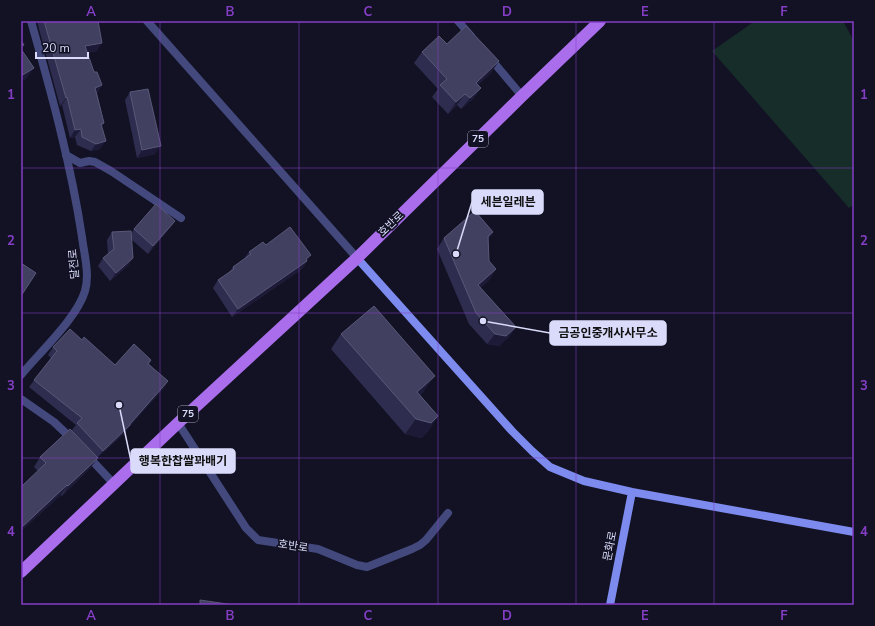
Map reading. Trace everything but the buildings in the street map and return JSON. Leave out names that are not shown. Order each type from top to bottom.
[{"type":"main road","name":"호반로","points":[[21,572],[178,423],[357,258],[600,21]]},
{"type":"street","name":"달전로","points":[[21,375],[74,313],[85,290],[87,270],[78,212],[56,109],[31,21]]},
{"type":"street","points":[[147,21],[512,431],[550,467],[584,481],[632,492],[854,532]]},
{"type":"street","points":[[458,21],[522,96]]},
{"type":"street","points":[[66,155],[80,163],[90,161],[95,162],[181,218]]},
{"type":"street","points":[[21,399],[54,422],[79,446],[114,484]]},
{"type":"street","name":"호반로","points":[[178,423],[246,528],[258,540],[318,549],[357,565],[367,567],[412,549],[426,540],[448,513]]},
{"type":"street","name":"문화로","points":[[610,605],[632,492]]},
{"type":"green space","points":[[755,21],[843,21],[854,41],[854,205],[849,208],[712,51]]},
{"type":"place","name":"세븐일레븐","points":[[456,254]]},
{"type":"place","name":"금공인중개사사무소","points":[[483,321]]},
{"type":"place","name":"행복한찹쌀꽈배기","points":[[119,405]]}]
